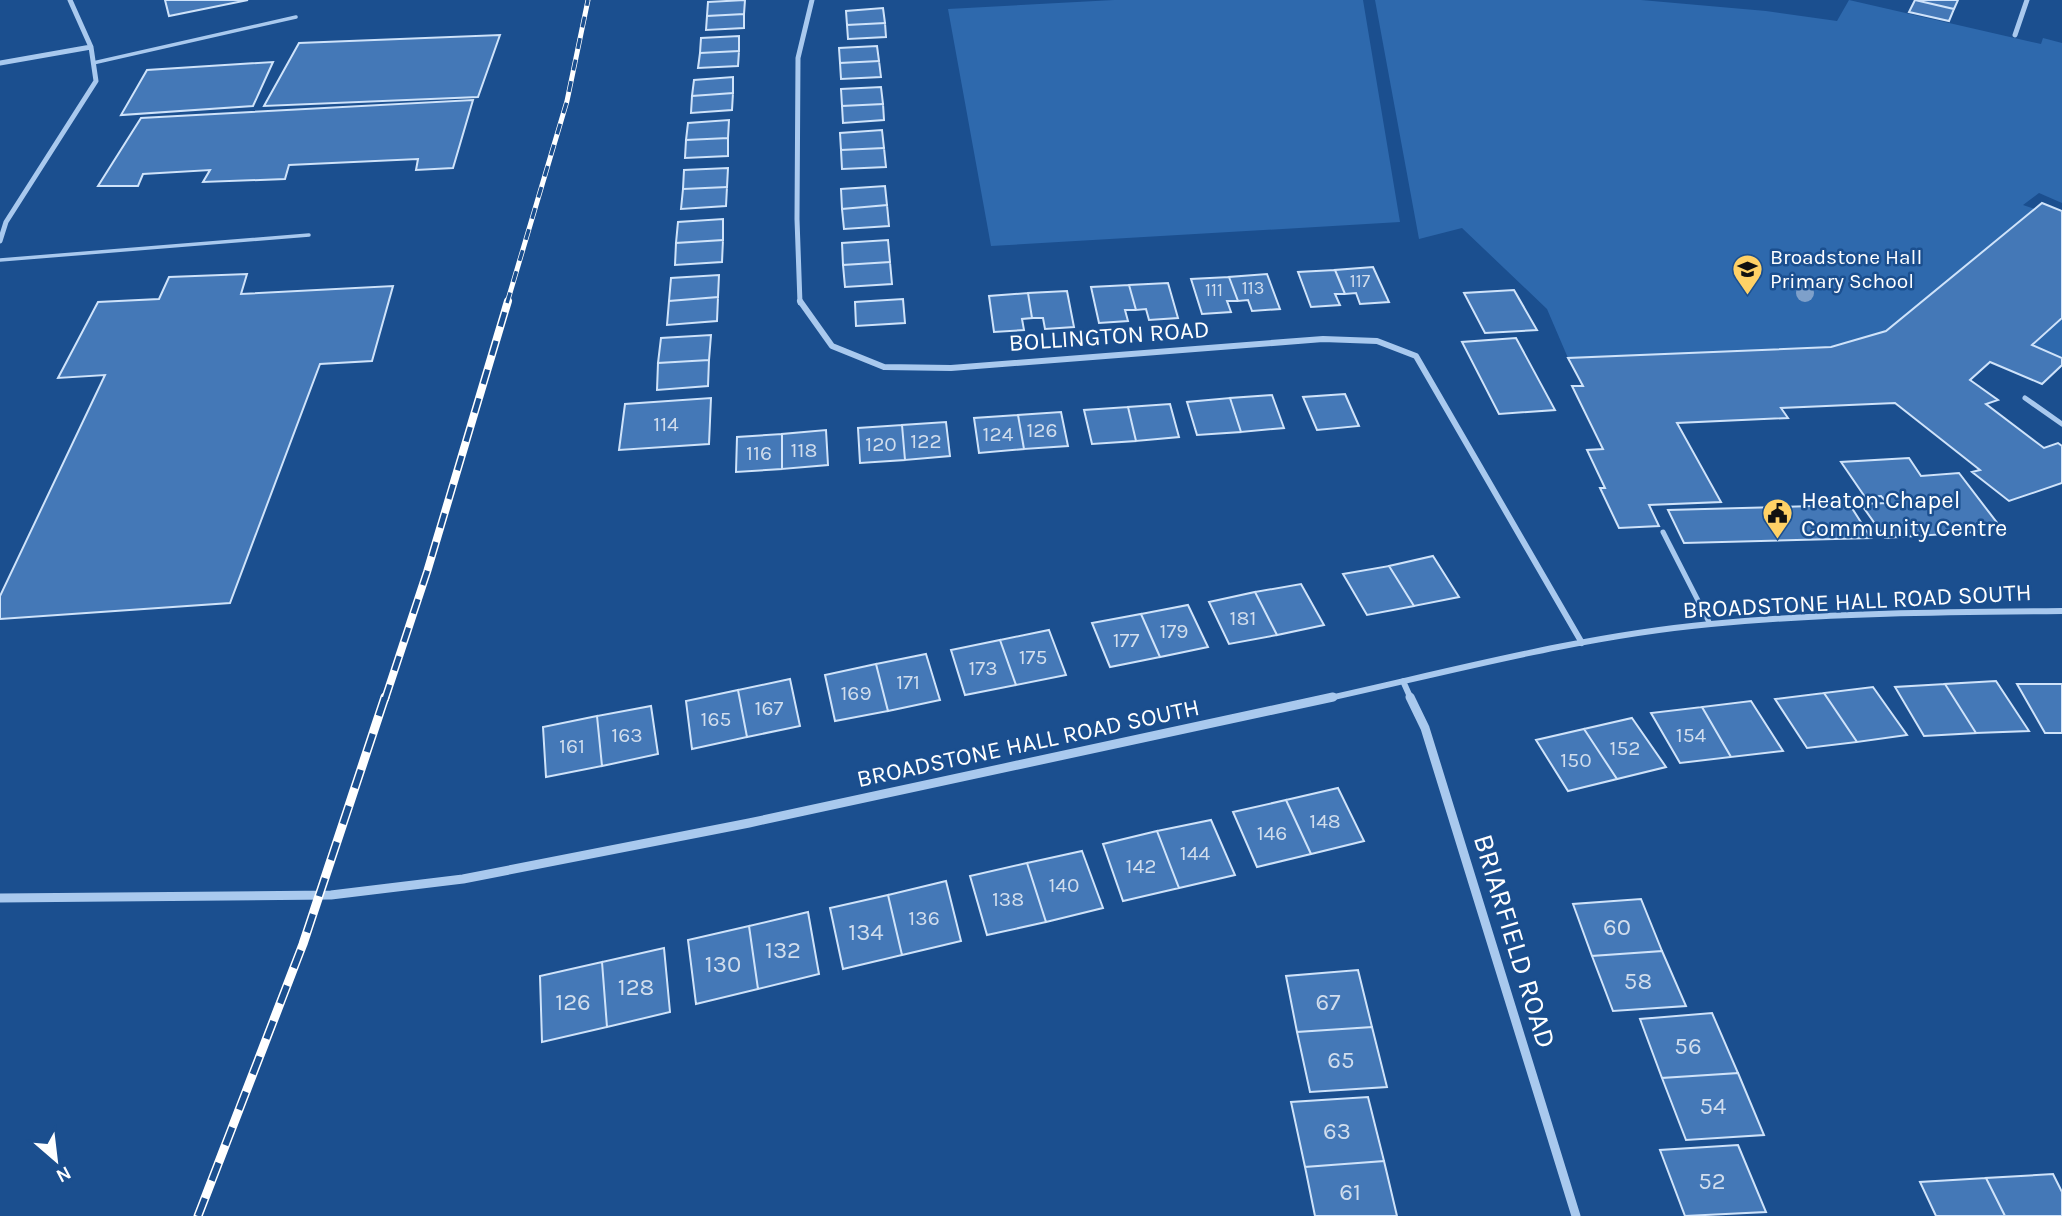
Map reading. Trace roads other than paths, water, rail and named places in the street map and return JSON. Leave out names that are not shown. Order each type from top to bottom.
[{"type":"street","points":[[0,241],[6,222],[96,81],[91,47],[70,0]]},
{"type":"street","name":"BOLLINGTON ROAD","points":[[812,0],[798,58],[797,219],[800,303],[832,345],[884,367],[951,368],[1323,339],[1377,341],[1416,356],[1582,643]]},
{"type":"street","points":[[2015,35],[2026,0]]},
{"type":"street","points":[[0,63],[91,47]]},
{"type":"street","name":"BROADSTONE HALL ROAD SOUTH","points":[[0,898],[331,895],[463,879],[749,823],[1582,643],[1710,624],[1933,612],[2062,611]]},
{"type":"street","name":"BRIARFIELD ROAD","points":[[1403,681],[1425,728],[1576,1216]]},
{"type":"lane","points":[[93,63],[296,17]]},
{"type":"lane","points":[[0,260],[309,235]]},
{"type":"lane","points":[[2025,398],[2062,425]]},
{"type":"lane","points":[[1663,532],[1710,624]]},
{"type":"railway","points":[[507,303],[567,101],[588,0]]},
{"type":"railway","points":[[385,699],[427,572],[508,301]]},
{"type":"railway","points":[[198,1216],[303,944],[385,697]]},
{"type":"place","name":"Broadstone Hall Primary School","points":[[1747,296]]},
{"type":"place","name":"Heaton Chapel Community Centre","points":[[1778,541]]}]
